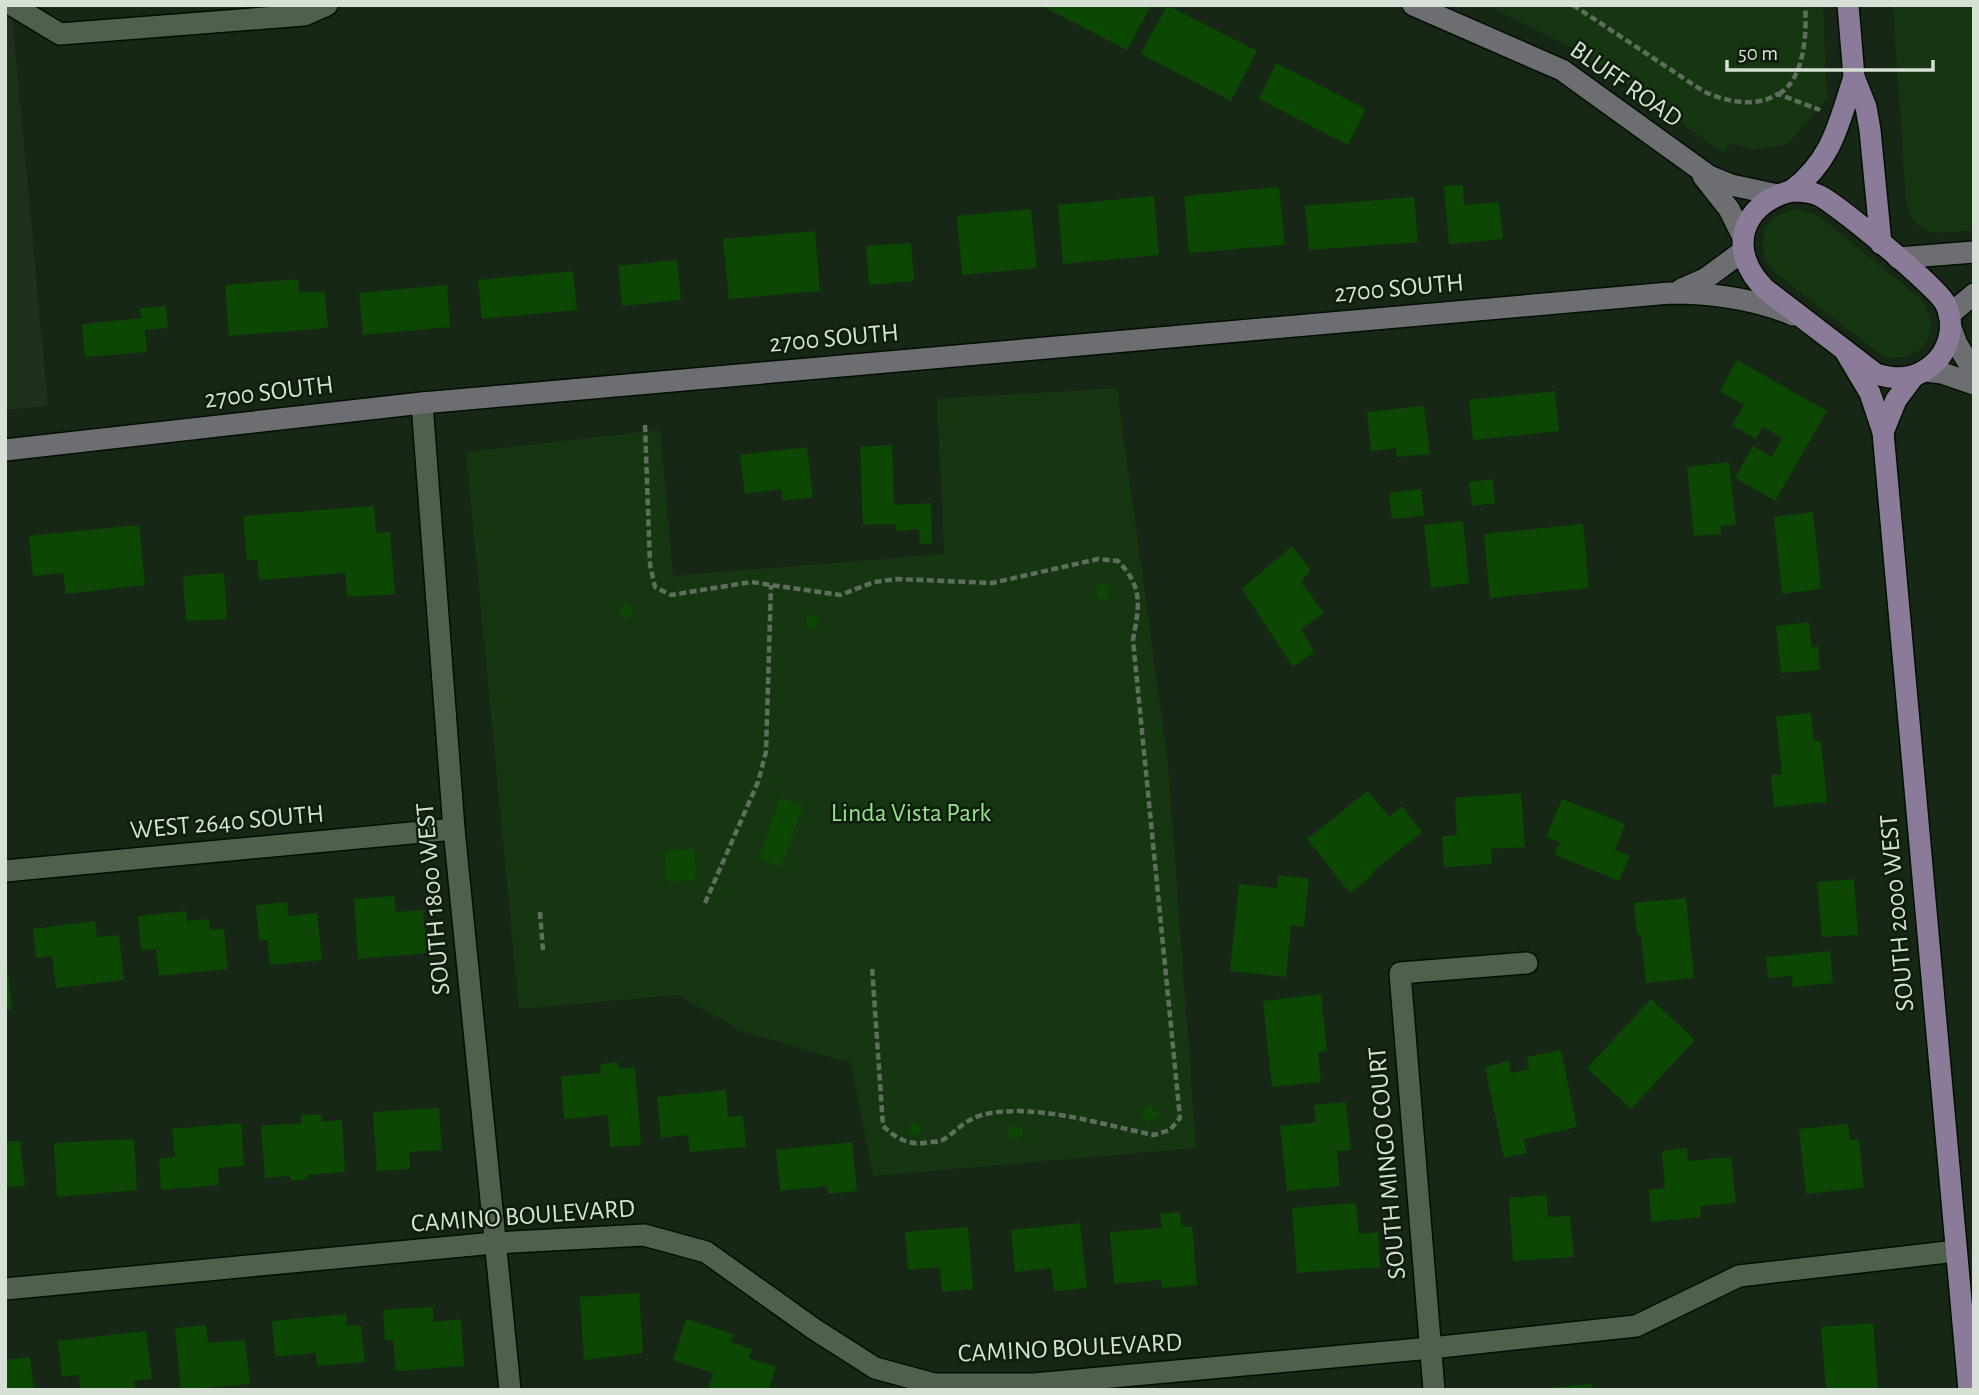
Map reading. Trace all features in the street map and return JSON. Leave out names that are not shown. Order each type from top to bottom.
[{"type":"main road","name":"BLUFF ROAD","points":[[1413,5],[1562,70],[1709,176],[1731,185],[1785,193]]},
{"type":"main road","points":[[1848,5],[1854,77],[1869,118],[1881,244]]},
{"type":"main road","points":[[1854,77],[1832,144],[1813,172],[1785,193],[1766,201],[1748,222],[1743,244],[1746,266],[1754,279],[1876,374],[1888,378],[1942,373],[1974,384]]},
{"type":"main road","name":"BLUFF ROAD","points":[[1689,163],[1718,192],[1743,244]]},
{"type":"main road","points":[[1785,193],[1805,191],[1830,202],[1938,291],[1961,352],[1974,372]]},
{"type":"main road","name":"2700 SOUTH","points":[[1670,293],[1705,279],[1725,267],[1743,244]]},
{"type":"main road","points":[[1898,258],[1974,252]]},
{"type":"main road","name":"2700 SOUTH","points":[[5,450],[422,403],[1670,293],[1746,299],[1802,318]]},
{"type":"main road","points":[[1950,321],[1974,294]]},
{"type":"main road","name":"SOUTH 2000 WEST","points":[[1883,432],[1896,400],[1919,374],[1943,353],[1950,321]]},
{"type":"main road","name":"SOUTH 2000 WEST","points":[[1845,351],[1870,393],[1883,432],[1969,1390]]},
{"type":"street","points":[[12,5],[60,34],[304,15],[327,5]]},
{"type":"street","name":"SOUTH 1800 WEST","points":[[422,403],[454,829],[510,1390]]},
{"type":"street","name":"WEST 2640 SOUTH","points":[[5,871],[454,829]]},
{"type":"street","name":"SOUTH MINGO COURT","points":[[1434,1390],[1400,972],[1527,963]]},
{"type":"street","name":"CAMINO BOULEVARD","points":[[5,1289],[494,1243],[644,1235],[706,1252],[814,1329],[875,1368],[934,1384],[1034,1387],[1636,1326],[1739,1276],[1956,1251]]},
{"type":"path","points":[[1573,5],[1703,92],[1738,103],[1759,101],[1779,94],[1790,85],[1804,37],[1805,5]]},
{"type":"path","points":[[1779,94],[1819,110]]},
{"type":"path","points":[[645,425],[650,565],[655,587],[671,595],[751,582],[840,595],[874,583],[897,579],[992,583],[1098,559],[1118,561],[1131,575],[1138,591],[1138,613],[1133,640],[1180,1118],[1170,1130],[1154,1135],[1032,1111],[1009,1111],[981,1115],[961,1124],[944,1140],[916,1145],[897,1139],[883,1126],[872,967]]},
{"type":"path","points":[[705,903],[758,782],[766,752],[771,585]]},
{"type":"path","points":[[540,912],[543,950]]},
{"type":"shaded area","points":[[5,5],[11,5],[48,406],[5,410]]},
{"type":"green space","points":[[1487,5],[1823,5],[1827,98],[1788,144],[1753,150],[1732,143],[1724,153],[1576,50]]},
{"type":"green space","points":[[1893,5],[1974,5],[1974,230],[1939,233],[1930,231],[1915,222],[1910,213],[1906,199]]},
{"type":"green space","points":[[1798,209],[1817,215],[1921,299],[1931,323],[1926,343],[1919,350],[1897,358],[1884,357],[1773,271],[1763,250],[1764,231],[1776,217]]},
{"type":"green space","name":"Linda Vista Park","points":[[1117,388],[1168,763],[1196,1148],[873,1176],[851,1063],[741,1031],[678,995],[519,1009],[466,452],[660,430],[673,576],[944,554],[937,399]]},
{"type":"building","points":[[1040,5],[1151,5],[1127,50]]},
{"type":"building","points":[[1167,5],[1257,51],[1231,101],[1141,54]]},
{"type":"building","points":[[1276,63],[1366,109],[1348,145],[1259,99]]},
{"type":"building","points":[[1463,185],[1464,205],[1499,202],[1503,239],[1449,244],[1444,186]]},
{"type":"building","points":[[1279,187],[1285,245],[1189,253],[1184,196]]},
{"type":"building","points":[[1154,196],[1159,255],[1063,264],[1058,205]]},
{"type":"building","points":[[1414,197],[1418,242],[1309,250],[1305,206]]},
{"type":"building","points":[[1031,209],[1037,268],[962,275],[957,216]]},
{"type":"building","points":[[815,231],[820,291],[729,299],[723,239]]},
{"type":"building","points":[[911,243],[914,281],[869,285],[866,246]]},
{"type":"building","points":[[677,260],[681,300],[622,306],[618,266]]},
{"type":"building","points":[[573,271],[577,310],[482,319],[478,280]]},
{"type":"building","points":[[298,279],[299,293],[325,291],[328,328],[229,336],[225,285]]},
{"type":"building","points":[[447,285],[450,327],[363,335],[359,293]]},
{"type":"building","points":[[166,306],[168,328],[145,330],[147,352],[85,357],[82,324],[141,318],[140,308]]},
{"type":"building","points":[[1737,360],[1827,411],[1775,501],[1735,478],[1753,446],[1772,457],[1782,438],[1763,427],[1756,439],[1732,425],[1744,405],[1720,391]]},
{"type":"building","points":[[1555,391],[1559,431],[1473,440],[1469,400]]},
{"type":"building","points":[[1424,406],[1430,454],[1397,457],[1396,448],[1371,451],[1367,412]]},
{"type":"building","points":[[892,445],[894,505],[931,503],[932,543],[920,544],[919,529],[896,531],[895,524],[863,525],[860,447]]},
{"type":"building","points":[[807,447],[813,497],[783,501],[781,489],[745,494],[740,455]]},
{"type":"building","points":[[1729,462],[1736,525],[1721,526],[1721,534],[1694,536],[1687,467]]},
{"type":"building","points":[[1493,479],[1495,503],[1472,506],[1469,482]]},
{"type":"building","points":[[1421,489],[1424,516],[1392,519],[1389,493]]},
{"type":"building","points":[[374,506],[376,533],[390,532],[395,594],[347,597],[345,573],[259,580],[257,560],[247,560],[243,516]]},
{"type":"building","points":[[1813,512],[1821,589],[1782,594],[1774,517]]},
{"type":"building","points":[[1463,521],[1469,583],[1431,588],[1424,525]]},
{"type":"building","points":[[1583,524],[1589,588],[1490,598],[1484,534]]},
{"type":"building","points":[[139,525],[145,585],[66,594],[63,573],[33,576],[29,536]]},
{"type":"building","points":[[1292,546],[1311,570],[1301,582],[1324,613],[1301,629],[1314,651],[1293,667],[1242,589]]},
{"type":"building","points":[[224,573],[227,619],[186,621],[183,576]]},
{"type":"building","points":[[1100,583],[1110,587],[1107,600],[1097,597]]},
{"type":"building","points":[[626,602],[635,613],[626,620],[618,610]]},
{"type":"building","points":[[807,614],[818,618],[815,629],[806,627]]},
{"type":"building","points":[[1809,622],[1812,647],[1818,646],[1820,670],[1781,673],[1776,626]]},
{"type":"building","points":[[1811,713],[1814,741],[1821,741],[1827,802],[1774,807],[1771,775],[1782,774],[1776,716]]},
{"type":"building","points":[[1368,791],[1389,817],[1402,806],[1422,832],[1350,893],[1307,839]]},
{"type":"building","points":[[1521,793],[1525,847],[1491,849],[1492,864],[1444,867],[1442,836],[1457,835],[1455,798]]},
{"type":"building","points":[[780,797],[803,806],[781,867],[759,858]]},
{"type":"building","points":[[1562,799],[1625,824],[1615,850],[1630,856],[1619,881],[1555,855],[1560,842],[1546,837]]},
{"type":"building","points":[[694,849],[696,880],[667,882],[665,851]]},
{"type":"building","points":[[1279,875],[1309,879],[1304,927],[1291,925],[1286,977],[1230,971],[1239,884],[1277,888]]},
{"type":"building","points":[[1854,879],[1858,935],[1822,937],[1817,882]]},
{"type":"building","points":[[394,896],[396,912],[423,910],[427,953],[358,959],[354,899]]},
{"type":"building","points":[[1686,898],[1694,978],[1646,983],[1641,934],[1637,935],[1634,903]]},
{"type":"building","points":[[287,902],[289,916],[317,913],[322,960],[270,965],[267,940],[259,941],[256,905]]},
{"type":"building","points":[[186,911],[187,921],[209,919],[210,930],[224,929],[228,969],[159,976],[156,949],[141,950],[138,916]]},
{"type":"building","points":[[95,921],[97,937],[119,935],[124,980],[56,988],[52,956],[36,958],[33,929]]},
{"type":"building","points":[[1830,951],[1833,983],[1793,987],[1792,976],[1768,978],[1766,957]]},
{"type":"building","points":[[5,963],[12,1009],[5,1010]]},
{"type":"building","points":[[1321,994],[1327,1051],[1318,1052],[1321,1082],[1272,1087],[1263,1001]]},
{"type":"building","points":[[1651,999],[1695,1040],[1631,1109],[1587,1068]]},
{"type":"building","points":[[1561,1050],[1577,1127],[1524,1139],[1527,1153],[1504,1158],[1485,1067],[1509,1061],[1511,1073],[1529,1069],[1527,1057]]},
{"type":"building","points":[[618,1062],[619,1069],[635,1067],[641,1145],[610,1147],[608,1115],[564,1119],[561,1076],[601,1073],[600,1064]]},
{"type":"building","points":[[726,1090],[728,1117],[743,1115],[746,1147],[690,1152],[688,1135],[661,1138],[657,1097]]},
{"type":"building","points":[[1346,1102],[1351,1150],[1337,1151],[1340,1186],[1287,1191],[1280,1126],[1316,1122],[1314,1105]]},
{"type":"building","points":[[1149,1105],[1160,1115],[1148,1123],[1140,1114]]},
{"type":"building","points":[[439,1108],[442,1150],[409,1152],[410,1169],[377,1171],[373,1112]]},
{"type":"building","points":[[321,1114],[322,1122],[342,1120],[345,1172],[307,1175],[308,1179],[290,1181],[290,1176],[265,1178],[261,1126],[302,1123],[301,1115]]},
{"type":"building","points":[[241,1123],[244,1166],[218,1168],[219,1185],[161,1190],[159,1159],[175,1157],[172,1129]]},
{"type":"building","points":[[912,1123],[921,1126],[918,1136],[909,1133]]},
{"type":"building","points":[[1848,1124],[1850,1140],[1859,1139],[1864,1188],[1806,1194],[1799,1129]]},
{"type":"building","points":[[1009,1126],[1023,1128],[1021,1138],[1008,1137]]},
{"type":"building","points":[[134,1139],[137,1190],[57,1197],[54,1143]]},
{"type":"building","points":[[20,1141],[25,1186],[5,1187],[5,1142]]},
{"type":"building","points":[[852,1142],[857,1191],[828,1194],[827,1186],[780,1191],[776,1150]]},
{"type":"building","points":[[1687,1148],[1688,1161],[1731,1157],[1736,1203],[1700,1206],[1701,1217],[1651,1222],[1649,1190],[1665,1188],[1662,1151]]},
{"type":"building","points":[[1547,1195],[1548,1217],[1570,1216],[1574,1257],[1513,1261],[1509,1198]]},
{"type":"building","points":[[1356,1203],[1359,1234],[1378,1232],[1380,1267],[1297,1273],[1292,1208]]},
{"type":"building","points":[[1180,1212],[1181,1227],[1192,1226],[1197,1285],[1162,1288],[1161,1280],[1114,1284],[1110,1232],[1162,1228],[1160,1214]]},
{"type":"building","points":[[1080,1223],[1087,1288],[1054,1291],[1051,1268],[1015,1272],[1011,1230]]},
{"type":"building","points":[[968,1227],[973,1289],[942,1292],[940,1267],[908,1270],[905,1232]]},
{"type":"building","points":[[639,1293],[643,1353],[584,1360],[580,1297]]},
{"type":"building","points":[[433,1307],[433,1322],[461,1319],[464,1366],[396,1371],[393,1340],[385,1341],[383,1310]]},
{"type":"building","points":[[346,1314],[347,1326],[361,1325],[365,1362],[317,1366],[316,1353],[275,1357],[272,1321]]},
{"type":"building","points":[[686,1319],[733,1334],[731,1342],[752,1349],[749,1358],[776,1367],[769,1390],[708,1390],[713,1373],[673,1360]]},
{"type":"building","points":[[1873,1323],[1878,1388],[1826,1390],[1821,1327]]},
{"type":"building","points":[[206,1325],[208,1343],[245,1340],[250,1384],[181,1390],[175,1328]]},
{"type":"building","points":[[146,1331],[152,1379],[134,1381],[136,1390],[80,1390],[79,1375],[62,1377],[58,1341]]},
{"type":"building","points":[[30,1357],[34,1390],[5,1390],[5,1360]]},
{"type":"building","points":[[1592,1384],[1593,1390],[1549,1390],[1549,1388]]}]
